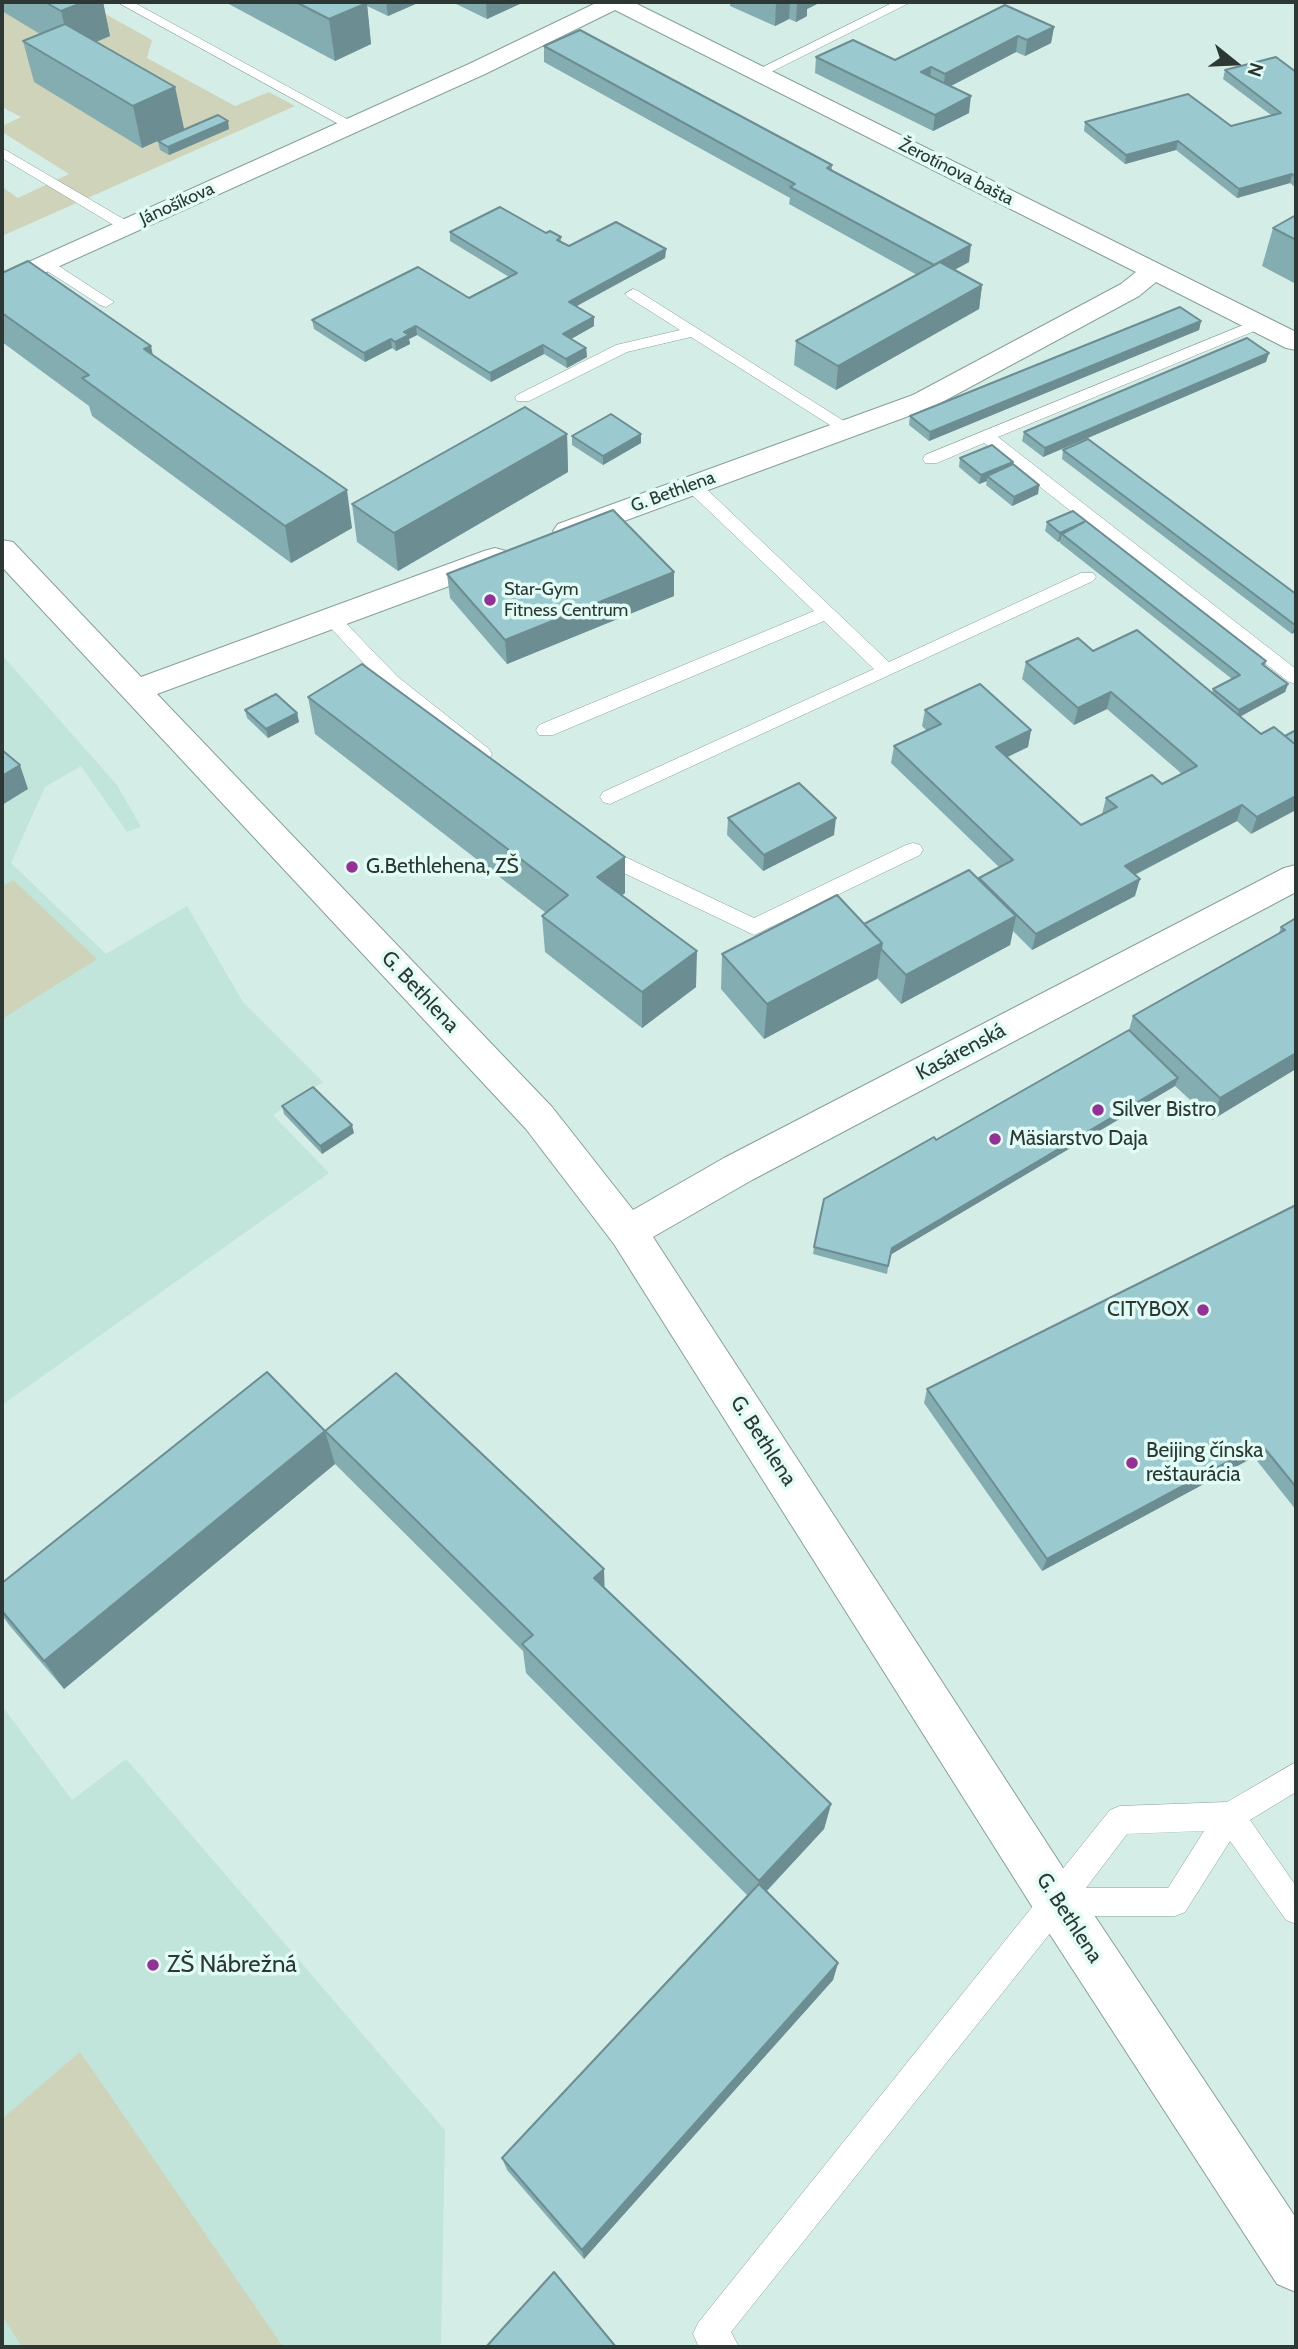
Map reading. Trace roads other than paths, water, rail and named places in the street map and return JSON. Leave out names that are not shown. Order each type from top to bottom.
[{"type":"street","name":"Jánošíkova","points":[[2,284],[477,69],[615,2]]},
{"type":"street","name":"Žerotínova bašta","points":[[615,2],[1296,342]]},
{"type":"street","name":"G. Bethlena","points":[[136,690],[923,401],[1130,290],[1154,271]]},
{"type":"street","name":"G. Bethlena","points":[[2,549],[538,1118],[628,1232],[1057,1902],[1296,2264]]},
{"type":"street","name":"Kasárenská","points":[[628,1232],[737,1169],[1296,877]]},
{"type":"lane","points":[[124,2],[351,125]]},
{"type":"lane","points":[[758,73],[904,2]]},
{"type":"lane","points":[[2,152],[127,227]]},
{"type":"lane","points":[[46,264],[106,302]]},
{"type":"lane","points":[[633,294],[847,428]]},
{"type":"lane","points":[[931,459],[1258,324]]},
{"type":"lane","points":[[523,398],[622,348],[693,332]]},
{"type":"lane","points":[[986,436],[1296,678]]},
{"type":"lane","points":[[692,485],[887,671]]},
{"type":"lane","points":[[610,797],[1087,578]]},
{"type":"lane","points":[[546,730],[826,613]]},
{"type":"lane","points":[[331,618],[391,681],[497,766]]},
{"type":"lane","points":[[582,834],[614,860],[754,927],[913,850]]},
{"type":"lane","points":[[1057,1902],[1175,1902],[1230,1816],[1296,1776]]},
{"type":"lane","points":[[723,2347],[709,2334],[1120,1820],[1230,1816]]},
{"type":"lane","points":[[1230,1816],[1296,1910]]},
{"type":"place","name":"Star-Gym Fitness Centrum","points":[[490,600]]},
{"type":"place","name":"G.Bethlehena, ZŠ","points":[[352,867]]},
{"type":"place","name":"Silver Bistro","points":[[1098,1110]]},
{"type":"place","name":"Mäsiarstvo Daja","points":[[995,1139]]},
{"type":"place","name":"CITYBOX","points":[[1203,1310]]},
{"type":"place","name":"Beijing čínska reštaurácia","points":[[1132,1463]]},
{"type":"place","name":"ZŠ Nábrežná","points":[[153,1965]]}]
